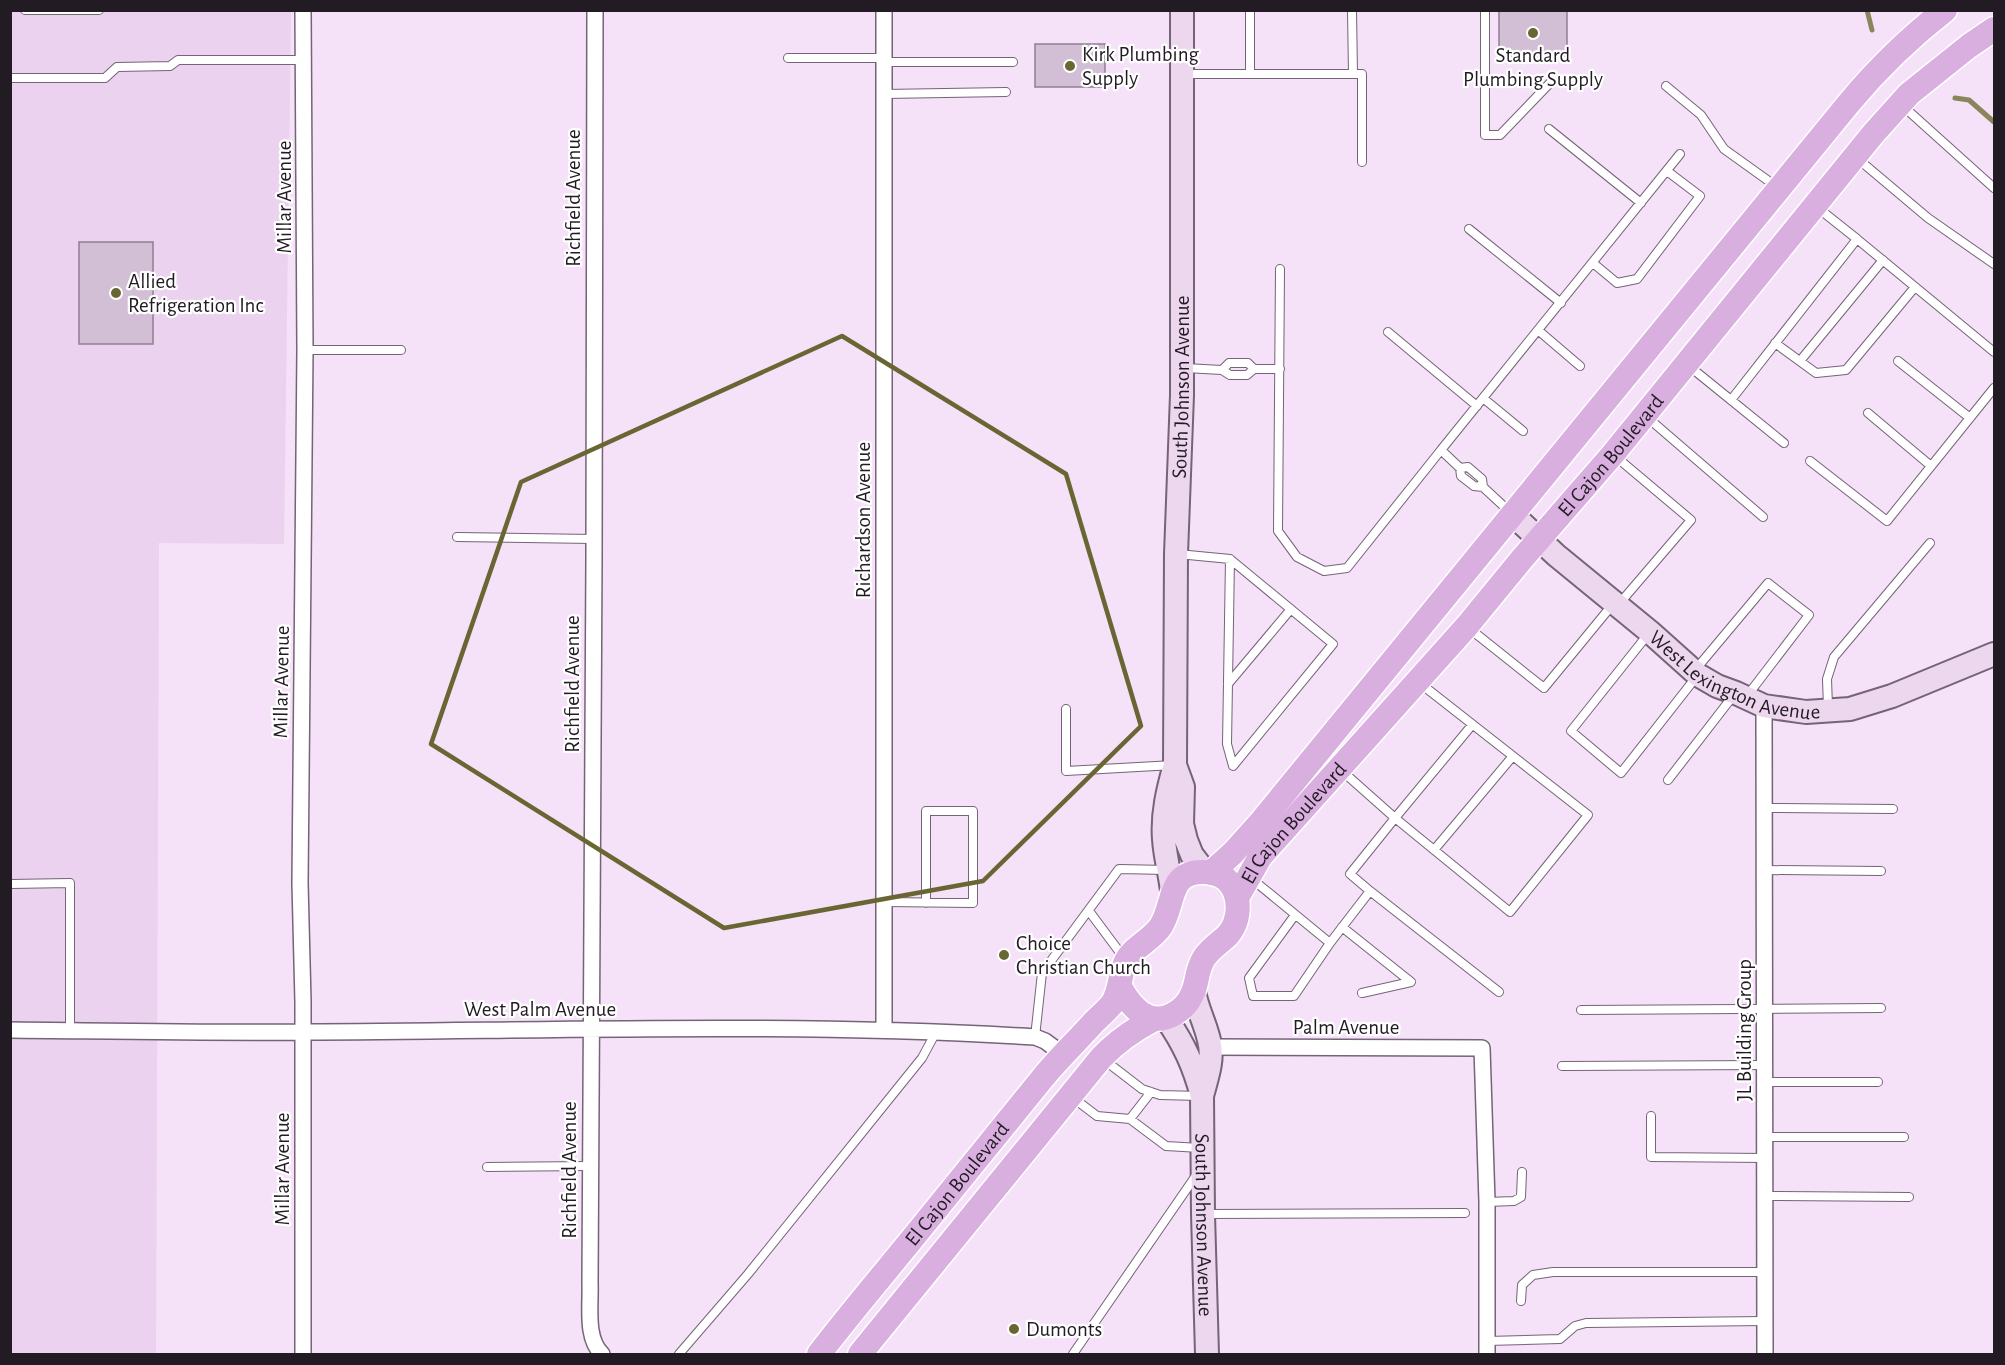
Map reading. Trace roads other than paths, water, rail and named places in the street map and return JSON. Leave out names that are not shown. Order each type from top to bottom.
[{"type":"main road","name":"South Johnson Avenue","points":[[1171,880],[1164,838],[1168,790],[1175,765],[1176,554],[1182,368],[1182,10]]},
{"type":"main road","points":[[1912,36],[1922,10]]},
{"type":"main road","name":"El Cajon Boulevard","points":[[1171,880],[1197,872],[1208,872],[1233,853],[1260,823],[1879,68],[1912,36],[1945,10]]},
{"type":"main road","points":[[1990,10],[1995,16]]},
{"type":"main road","name":"El Cajon Boulevard","points":[[1243,886],[1260,857],[1467,626],[1539,538],[1613,454],[1814,205],[1900,104],[1968,46],[1995,29]]},
{"type":"main road","name":"West Lexington Avenue","points":[[1513,514],[1561,560],[1650,632],[1696,673],[1717,686],[1749,699],[1796,711],[1828,712],[1871,704],[1995,654]]},
{"type":"main road","name":"South Johnson Avenue","points":[[1175,765],[1183,786],[1182,824],[1186,840],[1192,855],[1208,872]]},
{"type":"main road","points":[[1194,991],[1195,979],[1204,958],[1227,936],[1235,924],[1243,886],[1208,872]]},
{"type":"main road","points":[[1160,1018],[1137,1011],[1127,1000],[1120,987],[1126,960],[1160,927],[1167,913],[1171,880]]},
{"type":"main road","name":"El Cajon Boulevard","points":[[819,1354],[1043,1078],[1112,1003],[1120,987]]},
{"type":"main road","name":"South Johnson Avenue","points":[[1194,991],[1196,1006],[1211,1047],[1209,1072],[1202,1096]]},
{"type":"main road","name":"El Cajon Boulevard","points":[[860,1354],[1101,1058],[1122,1037],[1134,1029],[1182,1010],[1194,991]]},
{"type":"main road","name":"South Johnson Avenue","points":[[1160,1018],[1184,1045],[1194,1066],[1202,1096],[1207,1354]]},
{"type":"street","name":"Millar Avenue","points":[[303,10],[305,350],[300,876],[303,1032],[303,1354]]},
{"type":"street","name":"Richfield Avenue","points":[[595,10],[590,1166],[592,1339],[602,1354]]},
{"type":"street","name":"Richardson Avenue","points":[[884,10],[884,1029]]},
{"type":"street","name":"JL Building Group","points":[[1749,699],[1764,808],[1766,1354]]},
{"type":"street","name":"West Palm Avenue","points":[[10,1030],[303,1032],[884,1029],[1035,1037],[1045,1041],[1064,1055]]},
{"type":"street","name":"Palm Avenue","points":[[1211,1047],[1482,1048],[1487,1203]]},
{"type":"street","points":[[1487,1203],[1487,1348]]},
{"type":"lane","points":[[25,10],[99,10]]},
{"type":"lane","points":[[1250,10],[1250,74]]},
{"type":"lane","points":[[1353,10],[1353,74]]},
{"type":"lane","points":[[1485,10],[1485,135],[1500,135],[1550,83]]},
{"type":"lane","points":[[788,58],[1013,62]]},
{"type":"lane","points":[[10,78],[105,78],[117,67],[170,66],[178,60],[304,60]]},
{"type":"lane","points":[[1182,74],[1362,74],[1362,162]]},
{"type":"lane","points":[[1666,86],[1701,115],[1724,149],[1779,188]]},
{"type":"lane","points":[[884,94],[1006,92]]},
{"type":"lane","points":[[1900,104],[1995,188]]},
{"type":"lane","points":[[1549,129],[1641,203]]},
{"type":"lane","points":[[1280,269],[1278,531],[1297,557],[1324,571],[1347,567],[1680,154]]},
{"type":"lane","points":[[1855,156],[1929,218],[1995,264]]},
{"type":"lane","points":[[1593,263],[1617,284],[1637,279],[1700,196],[1667,171]]},
{"type":"lane","points":[[1814,205],[1995,352]]},
{"type":"lane","points":[[1469,229],[1561,303]]},
{"type":"lane","points":[[1731,400],[1857,239]]},
{"type":"lane","points":[[1800,361],[1883,260]]},
{"type":"lane","points":[[1775,343],[1816,373],[1846,370],[1915,286]]},
{"type":"lane","points":[[1539,331],[1580,366]]},
{"type":"lane","points":[[1389,332],[1477,406]]},
{"type":"lane","points":[[305,350],[401,350]]},
{"type":"lane","points":[[1898,361],[1970,418]]},
{"type":"lane","points":[[1222,370],[1229,363],[1248,363],[1254,369]]},
{"type":"lane","points":[[1686,363],[1784,443]]},
{"type":"lane","points":[[1182,368],[1222,370],[1230,375],[1247,375],[1254,369],[1280,369]]},
{"type":"lane","points":[[1810,461],[1887,521],[1995,388]]},
{"type":"lane","points":[[1483,398],[1524,431]]},
{"type":"lane","points":[[1868,413],[1931,466]]},
{"type":"lane","points":[[1644,415],[1763,517]]},
{"type":"lane","points":[[1441,450],[1460,468],[1468,467],[1482,479],[1483,487],[1513,514]]},
{"type":"lane","points":[[1467,626],[1544,688],[1691,520],[1613,454]]},
{"type":"lane","points":[[457,537],[594,539]]},
{"type":"lane","points":[[1828,712],[1827,679],[1834,657],[1930,543]]},
{"type":"lane","points":[[1176,554],[1230,559],[1332,644],[1233,766],[1227,744],[1230,559]]},
{"type":"lane","points":[[1650,632],[1571,731],[1621,774],[1696,673],[1768,583],[1809,615],[1749,699],[1668,780]]},
{"type":"lane","points":[[1228,684],[1291,609]]},
{"type":"lane","points":[[1340,769],[1395,818],[1510,912],[1588,815],[1417,681]]},
{"type":"lane","points":[[1066,709],[1066,771],[1175,765]]},
{"type":"lane","points":[[1472,725],[1350,874],[1499,992]]},
{"type":"lane","points":[[1434,850],[1513,756]]},
{"type":"lane","points":[[1764,808],[1893,809]]},
{"type":"lane","points":[[884,902],[926,903],[973,903],[973,811],[926,811],[926,903]]},
{"type":"lane","points":[[1035,1037],[1042,973],[1119,869],[1171,880]]},
{"type":"lane","points":[[1764,870],[1881,871]]},
{"type":"lane","points":[[10,884],[70,883],[70,1031]]},
{"type":"lane","points":[[1243,886],[1295,915],[1330,943]]},
{"type":"lane","points":[[1295,915],[1249,978],[1253,996],[1294,996],[1330,943],[1370,891]]},
{"type":"lane","points":[[1089,911],[1126,960]]},
{"type":"lane","points":[[1342,927],[1411,982],[1362,993]]},
{"type":"lane","points":[[1581,1010],[1881,1008]]},
{"type":"lane","points":[[679,1354],[922,1058],[936,1031]]},
{"type":"lane","points":[[1101,1058],[1142,1089],[1160,1095],[1202,1096]]},
{"type":"lane","points":[[1562,1066],[1765,1065]]},
{"type":"lane","points":[[1765,1082],[1878,1082]]},
{"type":"lane","points":[[1130,1119],[1151,1092]]},
{"type":"lane","points":[[1071,1096],[1096,1116],[1130,1119],[1166,1146],[1202,1157],[1073,1354]]},
{"type":"lane","points":[[1651,1116],[1651,1157],[1765,1158]]},
{"type":"lane","points":[[1765,1137],[1904,1137]]},
{"type":"lane","points":[[488,1167],[590,1166]]},
{"type":"lane","points":[[1487,1203],[1514,1201],[1521,1197],[1522,1172]]},
{"type":"lane","points":[[1765,1196],[1909,1197]]},
{"type":"lane","points":[[1203,1214],[1465,1213]]},
{"type":"lane","points":[[1521,1301],[1522,1285],[1533,1275],[1553,1272],[1765,1272]]},
{"type":"lane","points":[[1487,1348],[1560,1339],[1575,1326],[1586,1323],[1766,1322]]},
{"type":"waterway","points":[[1867,10],[1872,30]]},
{"type":"waterway","points":[[1955,98],[1969,100],[1994,122]]},
{"type":"place","name":"Standard Plumbing Supply","points":[[1533,33]]},
{"type":"place","name":"Kirk Plumbing Supply","points":[[1070,66]]},
{"type":"place","name":"Allied Refrigeration Inc","points":[[116,293]]},
{"type":"place","name":"Choice Christian Church","points":[[1004,955]]},
{"type":"place","name":"Dumonts","points":[[1014,1329]]}]
